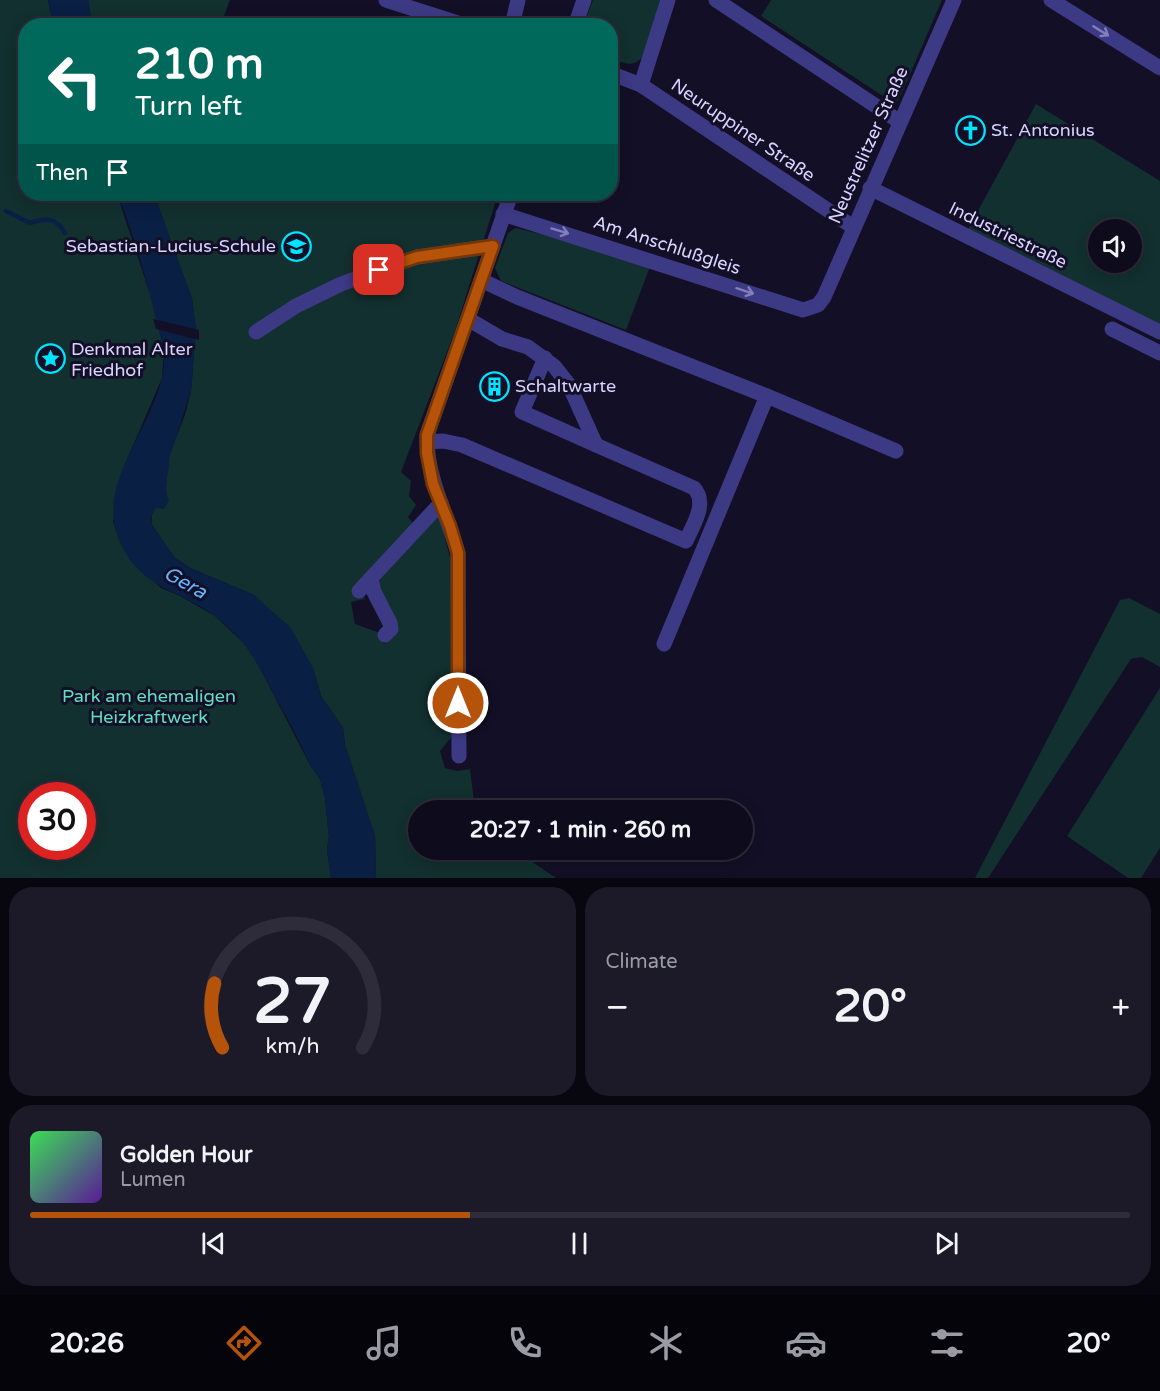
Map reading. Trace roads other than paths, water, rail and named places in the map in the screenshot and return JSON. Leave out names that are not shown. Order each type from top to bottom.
[{"type":"street","points":[[386,0],[442,18]]},
{"type":"street","points":[[514,18],[518,0]]},
{"type":"street","points":[[578,18],[584,0]]},
{"type":"street","points":[[641,85],[668,0]]},
{"type":"street","points":[[716,0],[900,122]]},
{"type":"street","name":"Neustrelitzer Straße","points":[[818,305],[824,297],[954,0]]},
{"type":"street","points":[[1051,0],[1160,68]]},
{"type":"street","name":"Neuruppiner Straße","points":[[618,76],[641,85],[853,227]]},
{"type":"street","name":"Industriestraße","points":[[870,188],[1160,332]]},
{"type":"street","points":[[459,756],[458,553],[433,484],[427,453],[427,435],[509,201]]},
{"type":"street","name":"Am Anschlußgleis","points":[[504,214],[803,310],[818,305]]},
{"type":"street","points":[[256,332],[296,306],[341,284],[417,257],[493,246]]},
{"type":"street","points":[[482,280],[517,297],[767,396],[896,451]]},
{"type":"street","points":[[468,319],[502,339],[528,346],[554,366],[569,386],[596,445]]},
{"type":"street","points":[[1112,329],[1160,353]]},
{"type":"street","points":[[427,442],[443,441],[462,445],[686,542],[701,504],[700,495],[694,488],[522,412],[544,358]]},
{"type":"street","points":[[664,644],[767,396]]},
{"type":"street","points":[[359,591],[441,503]]},
{"type":"street","points":[[371,579],[374,592],[390,623],[391,629],[385,635]]},
{"type":"water","points":[[48,0],[88,0],[91,18],[52,18]]},
{"type":"water","name":"Gera","points":[[120,201],[157,201],[192,299],[196,329],[191,391],[169,459],[166,490],[169,501],[164,509],[156,508],[151,517],[152,525],[174,557],[190,568],[254,595],[291,628],[313,668],[321,696],[343,728],[345,745],[375,836],[376,878],[331,878],[327,850],[329,837],[325,798],[320,779],[310,765],[295,732],[245,645],[227,626],[203,608],[151,580],[130,559],[121,544],[114,523],[114,502],[127,460],[156,398],[164,362],[161,338],[146,279]]},
{"type":"waterway","points":[[6,211],[30,223],[41,220],[54,221],[65,233]]},
{"type":"place","name":"St. Antonius","points":[[970,130]]},
{"type":"place","name":"Sebastian-Lucius-Schule","points":[[297,246]]},
{"type":"place","name":"Denkmal Alter Friedhof","points":[[50,359]]},
{"type":"place","name":"Schaltwarte","points":[[494,386]]},
{"type":"park label","name":"Park am ehemaligen Heizkraftwerk","points":[[149,706]]}]
